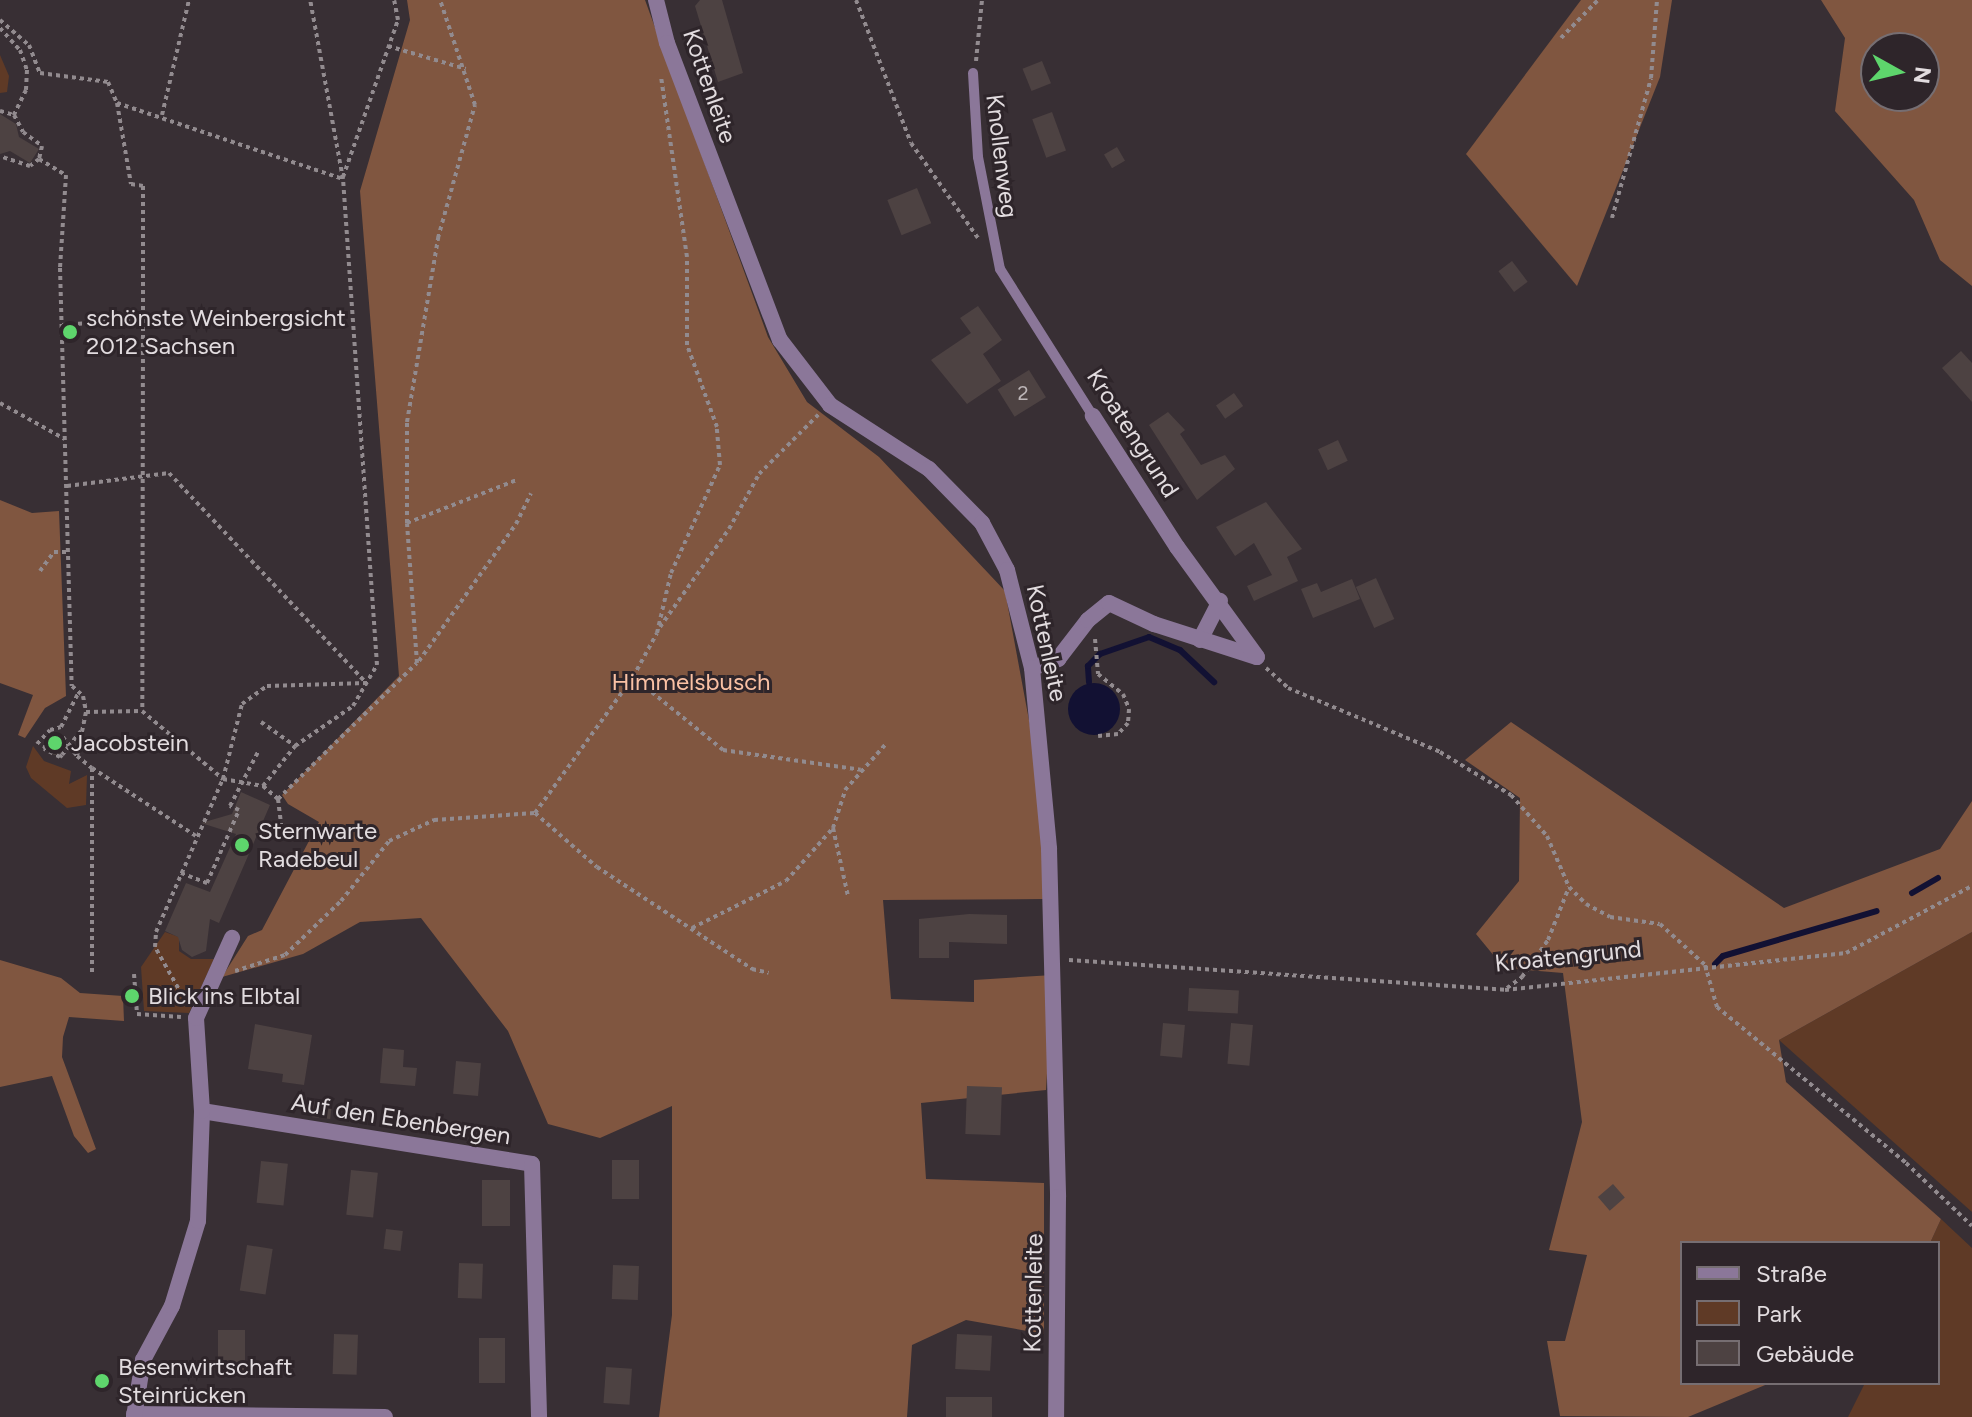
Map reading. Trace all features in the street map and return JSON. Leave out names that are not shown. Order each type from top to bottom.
[{"type":"street","name":"Kottenleite","points":[[656,0],[763,304],[803,376],[830,405],[929,469],[982,523],[1007,570],[1032,668],[1055,959],[1056,1417]]},
{"type":"street","name":"Kroatengrund","points":[[1093,416],[1177,547],[1220,601],[1257,657]]},
{"type":"street","points":[[1200,640],[1220,601]]},
{"type":"street","points":[[1032,668],[1058,659],[1088,620],[1109,603],[1200,640],[1257,657]]},
{"type":"street","points":[[232,938],[196,1018],[202,1111],[198,1221],[172,1306],[143,1360],[134,1416],[385,1417]]},
{"type":"street","name":"Auf den Ebenbergen","points":[[202,1111],[532,1164],[539,1417]]},
{"type":"lane","name":"Knollenweg","points":[[973,73],[978,157],[1000,269]]},
{"type":"lane","name":"Kroatengrund","points":[[1000,269],[1093,416]]},
{"type":"path","points":[[162,115],[189,0]]},
{"type":"path","points":[[263,786],[295,746],[353,706],[377,665],[343,179],[310,0]]},
{"type":"path","points":[[343,179],[398,20],[394,0]]},
{"type":"path","points":[[417,663],[407,523],[407,422],[438,238],[475,105],[466,69],[440,0]]},
{"type":"path","points":[[856,0],[911,143],[982,244]]},
{"type":"path","name":"Knollenweg","points":[[973,73],[984,26],[982,0]]},
{"type":"path","points":[[1561,38],[1598,0]]},
{"type":"path","points":[[1612,218],[1651,78],[1657,0]]},
{"type":"path","points":[[0,20],[29,45],[40,73],[108,82],[117,103],[131,184],[143,186],[142,711]]},
{"type":"path","points":[[0,28],[20,50],[27,70],[26,90],[14,115]]},
{"type":"path","points":[[387,46],[466,69]]},
{"type":"path","points":[[657,633],[687,532],[720,465],[717,427],[687,345],[687,257],[659,87],[662,72]]},
{"type":"path","points":[[117,103],[162,115],[343,179]]},
{"type":"path","points":[[0,111],[14,115],[23,132],[42,146],[39,159],[30,166],[0,156]]},
{"type":"path","points":[[39,159],[66,175],[61,325],[72,686],[78,692],[86,712],[77,756]]},
{"type":"path","points":[[61,325],[143,319]]},
{"type":"path","points":[[0,403],[65,439]]},
{"type":"path","points":[[535,813],[633,677],[657,633],[729,529],[759,474],[830,405]]},
{"type":"path","points":[[67,486],[169,473],[366,683]]},
{"type":"path","points":[[407,523],[517,480]]},
{"type":"path","points":[[278,799],[417,663],[516,524],[531,493]]},
{"type":"path","points":[[40,571],[54,552],[68,552]]},
{"type":"path","points":[[1094,656],[1098,674],[1123,694],[1129,709],[1128,723],[1118,734],[1098,736]]},
{"type":"path","points":[[1257,657],[1288,688],[1440,752],[1511,795],[1547,836],[1569,887],[1610,917],[1660,924],[1705,965],[1717,1007],[1906,1163],[1972,1226]]},
{"type":"path","points":[[633,677],[723,750],[861,770]]},
{"type":"path","points":[[196,1018],[155,947],[156,932],[223,779],[242,704],[251,694],[267,686],[366,683]]},
{"type":"path","points":[[37,744],[61,727],[78,692]]},
{"type":"path","points":[[86,712],[142,711],[223,779],[263,786],[278,799],[282,830]]},
{"type":"path","points":[[261,722],[295,746]]},
{"type":"path","points":[[82,730],[69,746],[60,757],[50,756],[44,749],[53,735],[69,746],[92,768],[196,836]]},
{"type":"path","points":[[692,928],[786,881],[833,828],[845,790],[885,745]]},
{"type":"path","points":[[181,873],[207,883],[239,810],[230,806],[259,750]]},
{"type":"path","points":[[92,768],[92,976]]},
{"type":"path","points":[[214,979],[285,955],[341,901],[389,841],[434,820],[535,813],[597,867],[752,969],[769,973]]},
{"type":"path","points":[[833,828],[848,896]]},
{"type":"path","name":"Kroatengrund","points":[[1055,959],[1505,990],[1705,965],[1846,953],[1972,886]]},
{"type":"path","points":[[1505,990],[1522,977],[1548,940],[1569,887]]},
{"type":"path","points":[[134,974],[137,1014],[196,1018]]},
{"type":"green space","name":"Himmelsbusch","points":[[407,0],[645,0],[768,337],[807,402],[879,457],[1005,591],[1046,812],[1044,899],[883,900],[891,999],[974,1002],[974,980],[1053,975],[1046,1090],[921,1103],[926,1179],[1044,1183],[1044,1334],[966,1320],[912,1345],[907,1417],[659,1417],[672,1315],[672,1106],[600,1138],[548,1124],[508,1031],[421,918],[360,922],[303,954],[222,977],[248,936],[262,930],[319,822],[288,804],[282,795],[399,676],[360,191],[410,20]]},
{"type":"green space","points":[[1581,0],[1672,0],[1660,77],[1577,286],[1466,154]]},
{"type":"green space","points":[[1821,0],[1972,0],[1972,286],[1940,260],[1914,200],[1835,111],[1845,38]]},
{"type":"green space","points":[[0,55],[9,76],[7,92],[0,93]]},
{"type":"green space","points":[[0,500],[32,513],[59,511],[66,696],[45,708],[25,738],[18,735],[33,695],[0,683]]},
{"type":"green space","points":[[1511,722],[1784,908],[1940,849],[1972,801],[1972,932],[1779,1040],[1786,1082],[1941,1219],[1931,1241],[1680,1241],[1680,1385],[1765,1385],[1688,1417],[1560,1416],[1547,1341],[1565,1341],[1587,1255],[1549,1250],[1582,1122],[1563,973],[1504,968],[1476,934],[1519,881],[1520,798],[1465,760]]},
{"type":"green space","points":[[33,746],[44,761],[71,771],[69,784],[87,775],[86,805],[67,808],[31,778],[26,767]]},
{"type":"green space","points":[[165,932],[179,937],[179,951],[191,959],[214,959],[189,1013],[144,1011],[141,967]]},
{"type":"green space","points":[[1972,932],[1972,1212],[1779,1040]]},
{"type":"green space","points":[[0,960],[61,978],[80,993],[123,996],[124,1021],[69,1017],[63,1037],[62,1057],[96,1149],[88,1153],[74,1136],[52,1076],[0,1087]]},
{"type":"green space","points":[[1941,1219],[1972,1248],[1972,1417],[1848,1417],[1864,1385],[1940,1385],[1940,1241],[1931,1241]]},
{"type":"shaded area","points":[[1094,683],[1112,691],[1120,709],[1112,727],[1094,735],[1076,727],[1068,709],[1076,691]]},
{"type":"building","points":[[700,0],[722,0],[743,73],[718,82],[695,6]]},
{"type":"building","points":[[1042,61],[1051,83],[1032,91],[1023,69]]},
{"type":"building","points":[[1052,112],[1066,151],[1046,158],[1032,119]]},
{"type":"building","points":[[0,114],[16,124],[19,137],[39,149],[30,163],[10,151],[0,154]]},
{"type":"building","points":[[1117,147],[1125,161],[1112,168],[1104,154]]},
{"type":"building","points":[[917,188],[931,223],[902,235],[887,200]]},
{"type":"building","points":[[1512,261],[1528,282],[1514,292],[1498,271]]},
{"type":"building","points":[[978,306],[1002,340],[983,354],[1001,381],[967,404],[931,360],[971,333],[960,318]]},
{"type":"building","points":[[1961,351],[1972,363],[1972,402],[1942,368]]},
{"type":"building","points":[[1029,370],[1046,397],[1015,417],[998,390]]},
{"type":"building","points":[[1234,393],[1243,406],[1225,419],[1216,406]]},
{"type":"building","points":[[1168,412],[1185,430],[1180,434],[1201,465],[1225,455],[1235,469],[1197,500],[1149,425]]},
{"type":"building","points":[[1338,440],[1348,461],[1328,470],[1318,449]]},
{"type":"building","points":[[1266,502],[1302,549],[1287,557],[1298,581],[1254,601],[1247,586],[1272,575],[1254,543],[1235,556],[1216,527]]},
{"type":"building","points":[[1376,578],[1394,619],[1374,628],[1356,587]]},
{"type":"building","points":[[1352,579],[1360,599],[1313,618],[1301,589],[1317,583],[1321,592]]},
{"type":"building","name":"Jacobstein","points":[[55,737],[62,739],[62,753],[55,755],[48,753],[46,746],[48,739]]},
{"type":"building","name":"Sternwarte Radebeul","points":[[241,792],[270,805],[219,923],[210,919],[206,951],[192,957],[182,950],[178,937],[165,931],[186,883],[210,892],[236,834],[201,823],[232,814]]},
{"type":"building","points":[[969,914],[1007,915],[1007,944],[949,942],[949,958],[919,958],[919,919]]},
{"type":"building","points":[[1189,988],[1239,991],[1238,1014],[1188,1011]]},
{"type":"building","points":[[1163,1023],[1185,1025],[1182,1058],[1160,1056]]},
{"type":"building","points":[[1231,1023],[1253,1025],[1249,1066],[1227,1064]]},
{"type":"building","points":[[255,1024],[312,1035],[304,1085],[282,1082],[283,1074],[248,1069]]},
{"type":"building","points":[[383,1048],[404,1050],[403,1067],[417,1068],[415,1086],[380,1083]]},
{"type":"building","points":[[456,1061],[481,1063],[478,1096],[453,1094]]},
{"type":"building","points":[[967,1086],[1002,1087],[1000,1135],[965,1134]]},
{"type":"building","points":[[313,1101],[332,1103],[330,1119],[311,1117]]},
{"type":"building","points":[[612,1160],[639,1160],[639,1199],[612,1199]]},
{"type":"building","points":[[261,1161],[288,1164],[283,1206],[257,1203]]},
{"type":"building","points":[[351,1170],[378,1173],[373,1218],[346,1215]]},
{"type":"building","points":[[482,1180],[510,1180],[510,1226],[482,1226]]},
{"type":"building","points":[[1613,1184],[1625,1198],[1610,1211],[1598,1197]]},
{"type":"building","points":[[386,1229],[403,1231],[400,1251],[384,1249]]},
{"type":"building","points":[[247,1245],[273,1249],[265,1295],[240,1290]]},
{"type":"building","points":[[459,1263],[483,1264],[482,1299],[458,1298]]},
{"type":"building","points":[[613,1265],[639,1266],[638,1300],[612,1299]]},
{"type":"building","points":[[218,1330],[245,1330],[245,1371],[218,1371]]},
{"type":"building","points":[[334,1334],[358,1335],[357,1375],[333,1374]]},
{"type":"building","points":[[957,1334],[992,1336],[990,1371],[955,1369]]},
{"type":"building","points":[[479,1338],[505,1338],[505,1383],[479,1383]]},
{"type":"building","points":[[606,1367],[632,1369],[629,1405],[603,1403]]},
{"type":"building","points":[[946,1397],[992,1397],[992,1417],[946,1417]]},
{"type":"waterway","points":[[1089,682],[1088,666],[1100,654],[1149,637],[1180,650],[1214,682]]},
{"type":"waterway","points":[[1912,893],[1938,878]]},
{"type":"waterway","points":[[1715,964],[1723,956],[1877,911]]},
{"type":"place","name":"schönste Weinbergsicht 2012 Sachsen","points":[[70,332]]},
{"type":"place","name":"Jacobstein","points":[[55,743]]},
{"type":"place","name":"Sternwarte Radebeul","points":[[242,845]]},
{"type":"place","name":"Blick ins Elbtal","points":[[132,996]]},
{"type":"place","name":"Besenwirtschaft Steinrücken","points":[[102,1381]]}]
